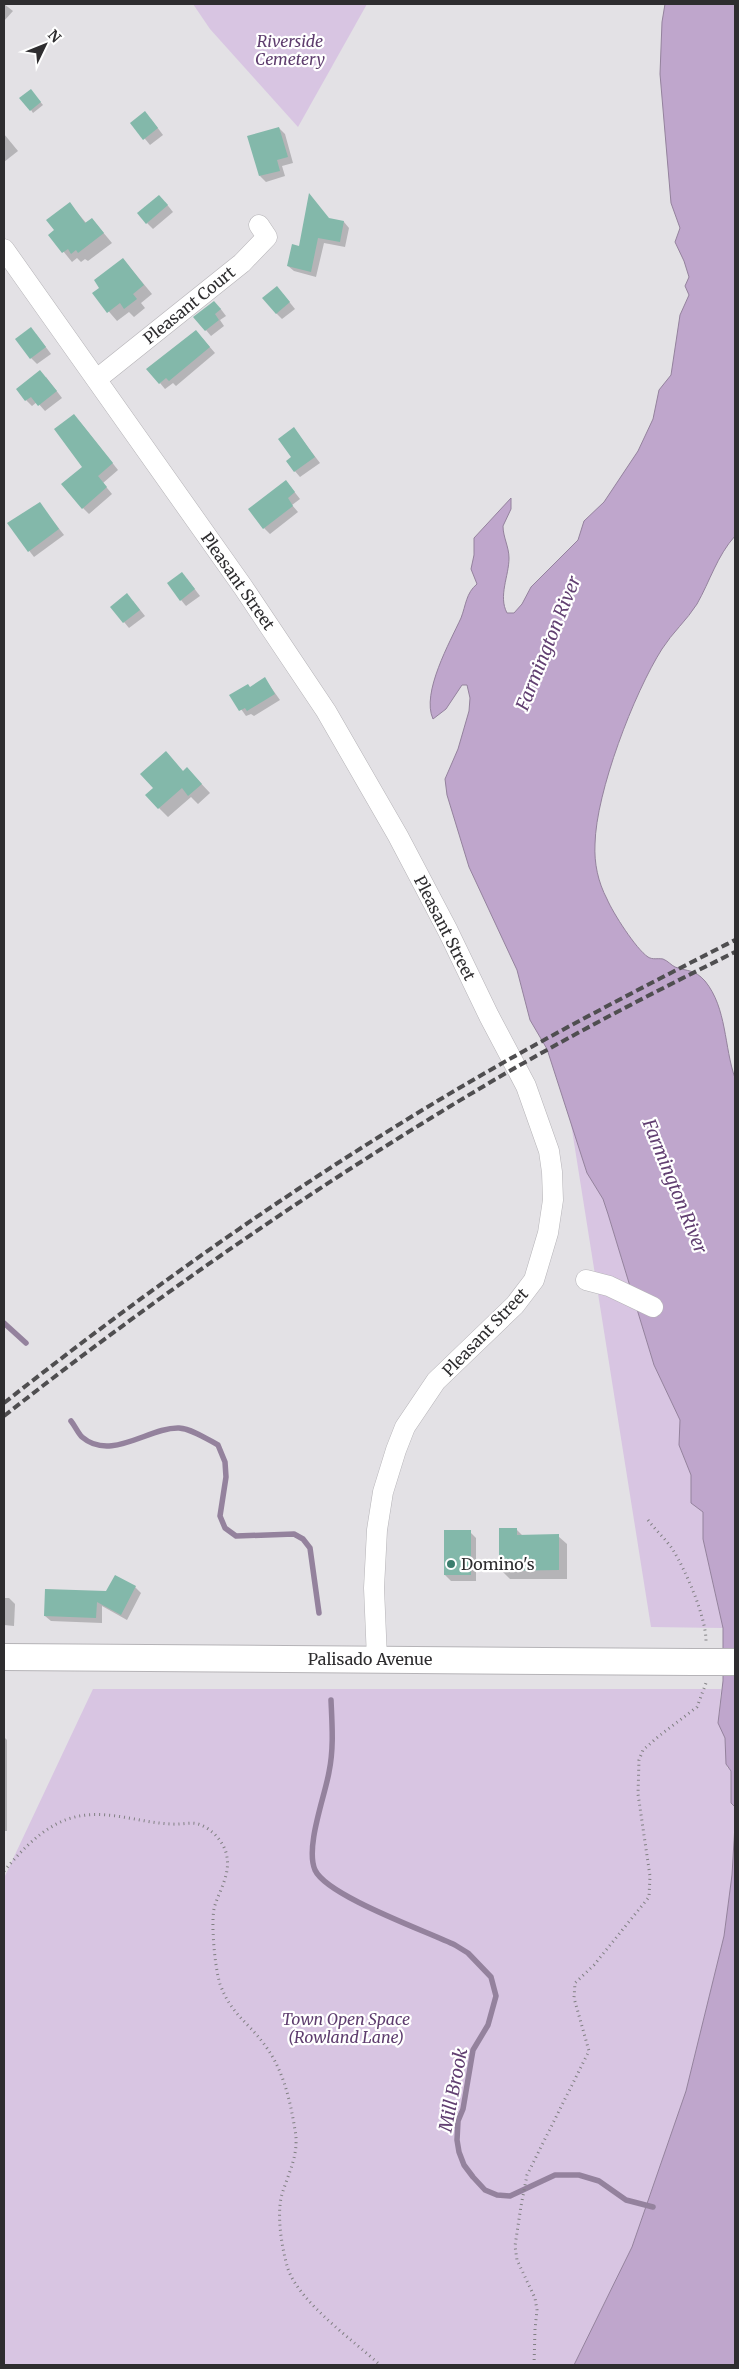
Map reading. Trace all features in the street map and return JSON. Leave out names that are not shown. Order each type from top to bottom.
[{"type":"main road","name":"Palisado Avenue","points":[[4,1657],[735,1662]]},
{"type":"street","name":"Pleasant Court","points":[[97,379],[242,262],[268,238],[260,224]]},
{"type":"street","name":"Pleasant Street","points":[[4,249],[243,587],[326,711],[393,827],[448,931],[489,1016],[526,1086],[549,1151],[553,1200],[548,1234],[534,1280],[515,1305],[436,1381],[405,1427],[396,1450],[383,1492],[378,1530],[374,1588],[377,1659]]},
{"type":"street","points":[[586,1280],[609,1286],[653,1307]]},
{"type":"path","points":[[534,2365],[537,2310],[535,2298],[517,2260],[515,2246],[527,2175],[589,2051],[574,1998],[575,1983],[594,1965],[649,1896],[650,1876],[638,1794],[639,1760],[644,1750],[697,1707],[706,1688],[701,1662],[706,1637],[697,1600],[673,1550],[648,1520]]},
{"type":"path","points":[[4,1870],[40,1834],[66,1819],[79,1815],[100,1814],[172,1824],[200,1824],[217,1837],[227,1857],[226,1875],[214,1906],[212,1924],[218,1980],[230,2007],[263,2042],[278,2066],[295,2130],[297,2146],[279,2212],[288,2268],[301,2293],[380,2365]]},
{"type":"green space","name":"Riverside Cemetery","points":[[193,4],[367,4],[298,127],[210,29]]},
{"type":"green space","points":[[569,1111],[587,1173],[603,1199],[654,1365],[680,1420],[679,1445],[691,1475],[691,1503],[703,1512],[703,1539],[723,1628],[651,1627]]},
{"type":"green space","name":"Town Open Space (Rowland Lane)","points":[[93,1689],[721,1689],[718,1723],[725,1738],[727,1767],[731,1770],[731,1804],[735,1807],[732,1875],[724,1936],[686,2091],[632,2247],[574,2365],[4,2365],[4,1878]]},
{"type":"water","name":"Farmington River","points":[[665,4],[735,4],[735,536],[718,560],[697,604],[662,649],[640,691],[609,771],[597,822],[595,851],[597,872],[604,893],[619,921],[637,947],[650,958],[663,959],[675,967],[698,974],[712,992],[721,1015],[735,1078],[735,1807],[731,1803],[731,1771],[726,1764],[725,1738],[718,1723],[723,1681],[723,1628],[703,1539],[703,1512],[691,1503],[691,1475],[679,1445],[680,1420],[654,1365],[603,1199],[587,1173],[547,1049],[530,1020],[517,970],[469,867],[447,795],[445,779],[458,749],[469,711],[470,698],[467,685],[462,685],[446,709],[433,719],[430,708],[438,668],[461,618],[468,595],[477,584],[471,569],[474,555],[474,538],[511,498],[511,509],[503,526],[509,558],[504,600],[507,613],[514,613],[522,604],[531,587],[578,540],[584,521],[604,502],[638,451],[653,419],[659,390],[671,375],[680,315],[689,295],[685,286],[689,277],[675,242],[680,228],[671,203],[660,74],[662,22]]},
{"type":"water","points":[[735,1824],[735,2365],[574,2365],[632,2247],[686,2091],[724,1936],[732,1875]]},
{"type":"building","points":[[31,89],[41,102],[30,111],[19,98]]},
{"type":"building","points":[[145,111],[158,128],[143,140],[130,123]]},
{"type":"building","points":[[279,127],[288,157],[277,160],[280,171],[259,176],[247,136]]},
{"type":"building","points":[[309,193],[329,218],[344,221],[340,242],[318,238],[311,272],[287,266],[292,244],[299,246]]},
{"type":"building","points":[[159,195],[168,205],[146,224],[137,213]]},
{"type":"building","points":[[70,202],[85,223],[92,218],[104,233],[78,253],[76,250],[71,254],[68,249],[62,253],[48,235],[54,230],[46,220]]},
{"type":"building","points":[[123,258],[144,285],[133,294],[137,299],[124,309],[120,303],[107,313],[92,293],[99,288],[94,280]]},
{"type":"building","points":[[277,286],[290,302],[276,314],[262,298]]},
{"type":"building","points":[[214,301],[221,309],[215,314],[219,320],[205,331],[193,317]]},
{"type":"building","points":[[31,327],[46,347],[30,359],[15,339]]},
{"type":"building","points":[[196,330],[210,347],[169,381],[166,378],[159,384],[146,369]]},
{"type":"building","points":[[40,370],[57,391],[38,406],[31,397],[25,401],[16,389]]},
{"type":"building","points":[[74,414],[113,463],[98,476],[107,487],[82,509],[61,484],[82,467],[54,429]]},
{"type":"building","points":[[294,427],[315,457],[294,472],[286,461],[291,457],[278,439]]},
{"type":"building","points":[[286,480],[295,492],[288,498],[293,506],[263,529],[248,509]]},
{"type":"building","points":[[40,502],[59,529],[28,552],[7,523]]},
{"type":"building","points":[[182,572],[195,589],[180,601],[167,583]]},
{"type":"building","points":[[127,593],[140,610],[123,623],[110,607]]},
{"type":"building","points":[[265,677],[275,694],[247,711],[245,708],[239,711],[229,695],[248,684],[250,687]]},
{"type":"building","points":[[166,751],[183,771],[187,767],[202,784],[188,796],[182,788],[158,809],[145,795],[153,788],[140,774]]},
{"type":"building","points":[[499,1528],[517,1528],[517,1535],[559,1534],[559,1570],[499,1571]]},
{"type":"building","points":[[444,1530],[471,1530],[471,1575],[444,1575]]},
{"type":"building","points":[[115,1575],[136,1586],[121,1615],[97,1602],[96,1618],[44,1616],[45,1589],[106,1591]]},
{"type":"waterway","name":"Mill Brook","points":[[4,1323],[26,1343]]},
{"type":"waterway","name":"Mill Brook","points":[[71,1421],[82,1437],[93,1444],[105,1446],[118,1445],[155,1432],[179,1428],[194,1432],[218,1445],[225,1462],[226,1477],[220,1516],[225,1528],[236,1536],[294,1534],[303,1539],[310,1548],[319,1613]]},
{"type":"waterway","name":"Mill Brook","points":[[331,1700],[332,1754],[312,1848],[315,1870],[323,1880],[338,1891],[379,1912],[455,1945],[468,1953],[491,1977],[496,1996],[488,2025],[473,2050],[463,2109],[458,2121],[457,2140],[464,2165],[485,2190],[497,2195],[510,2196],[555,2175],[579,2175],[599,2181],[626,2200],[653,2207]]},
{"type":"railway","points":[[4,1403],[61,1358],[179,1271],[238,1229],[360,1149],[485,1073],[609,1005],[735,940]]},
{"type":"railway","points":[[4,1416],[181,1284],[302,1200],[364,1160],[550,1048],[735,952]]},
{"type":"place","name":"Domino's","points":[[451,1564]]}]
